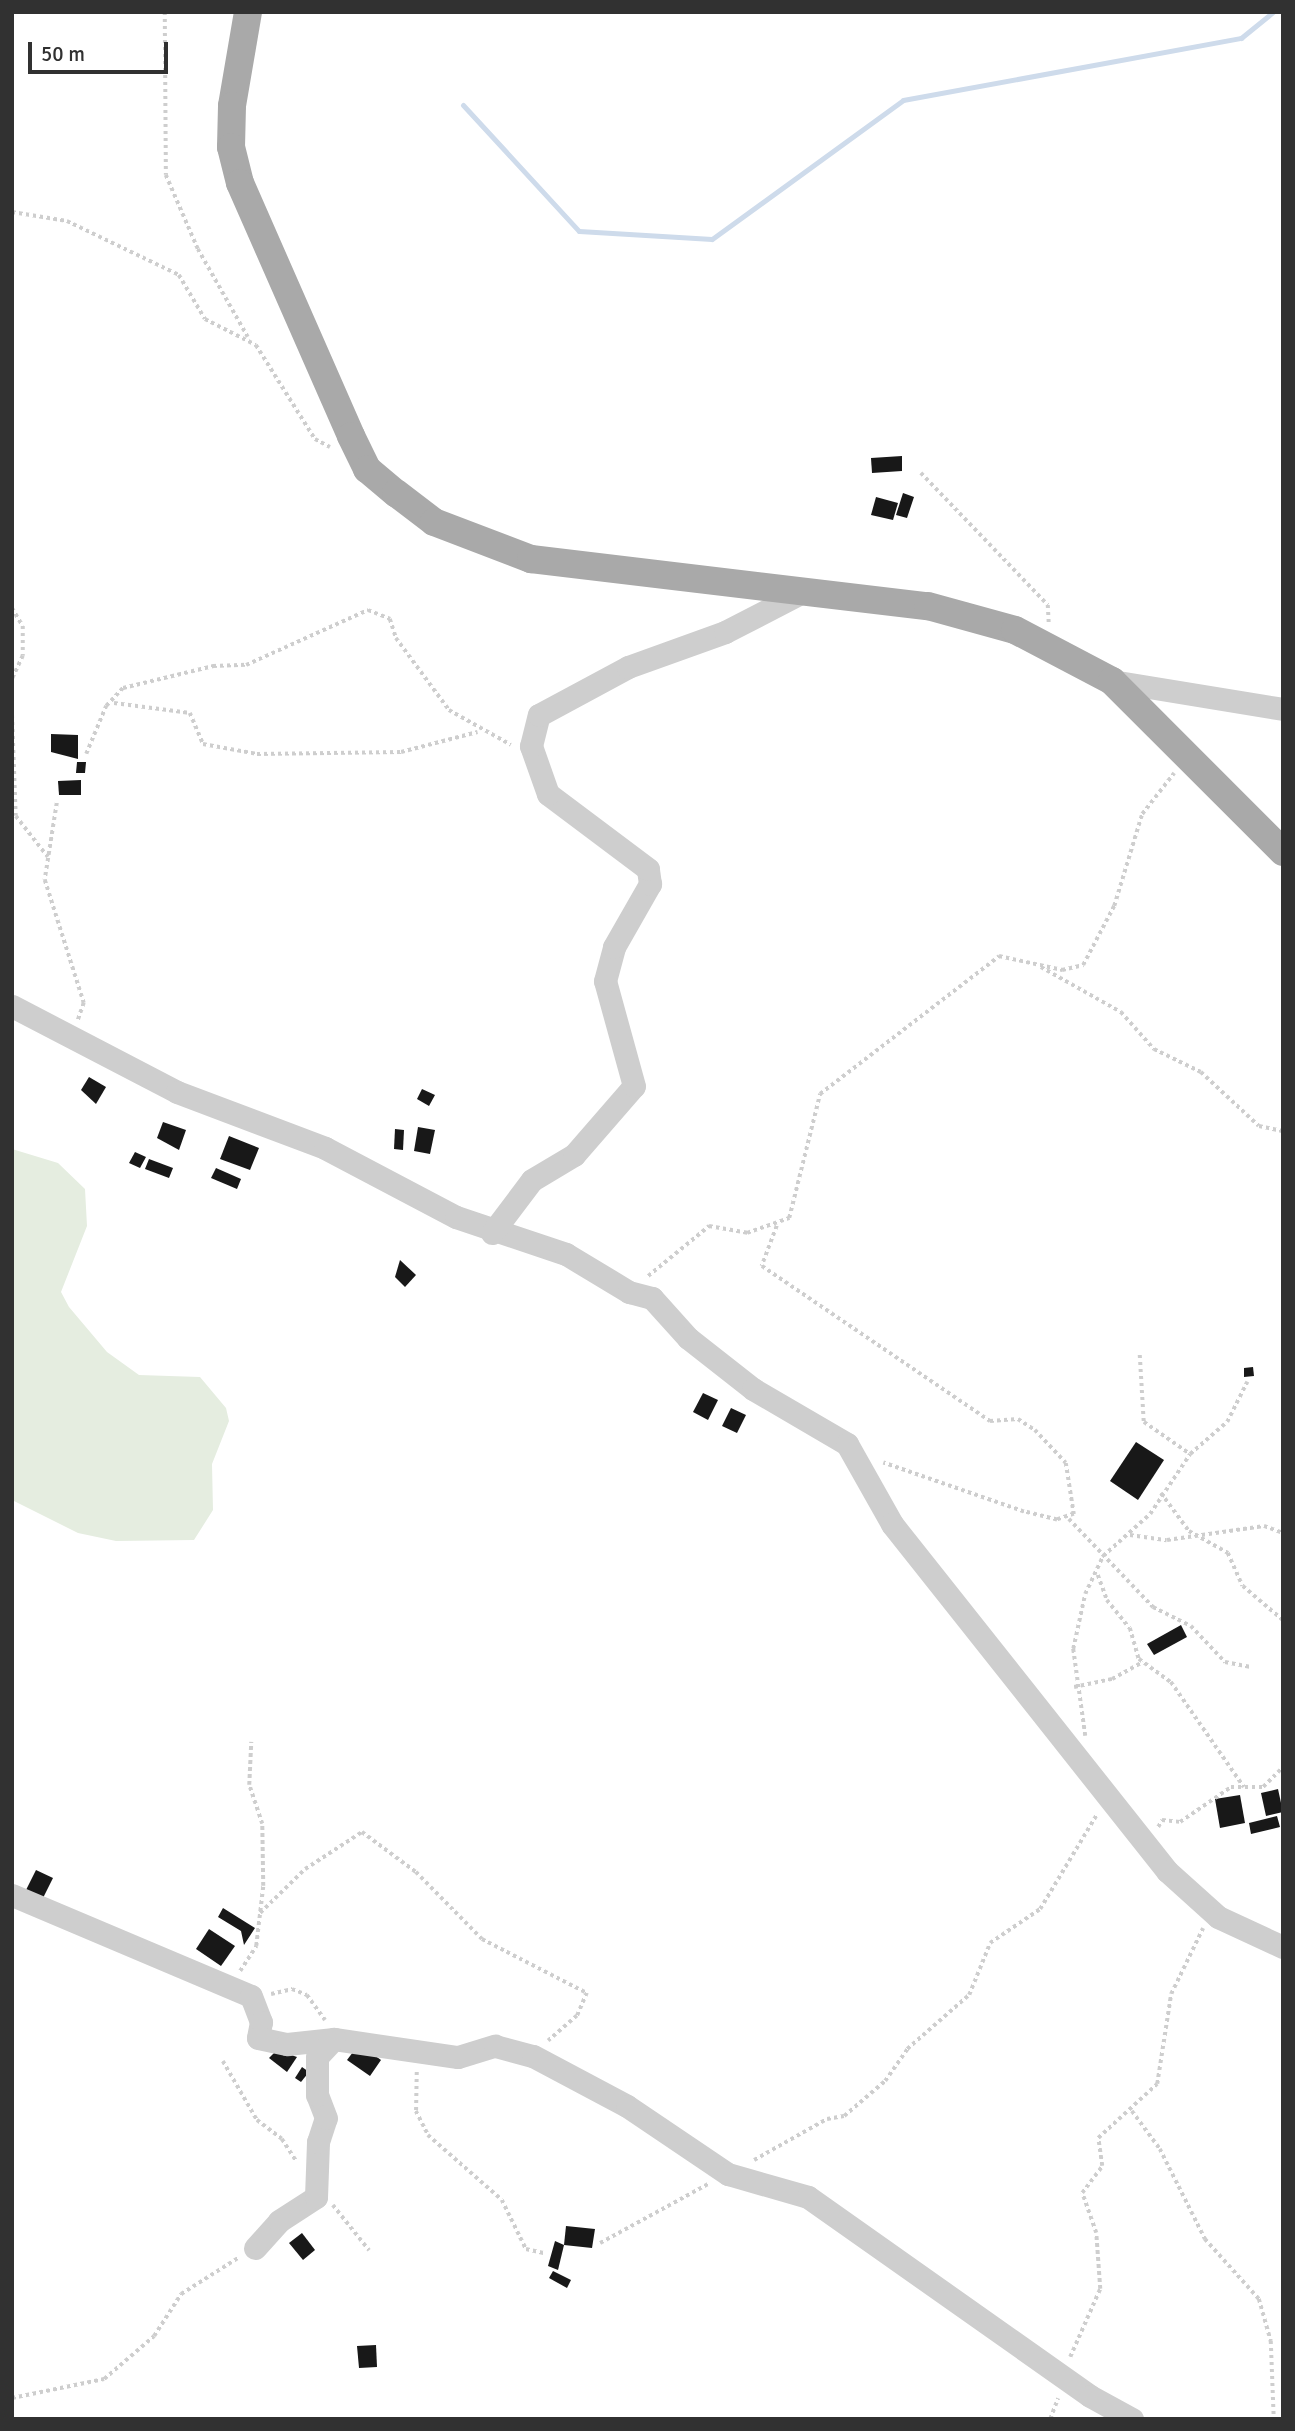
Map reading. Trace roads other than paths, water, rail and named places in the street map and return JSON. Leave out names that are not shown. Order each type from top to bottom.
[{"type":"main road","points":[[248,12],[231,147],[267,251],[351,436],[367,469],[396,493],[435,522],[485,544],[591,570],[971,614],[1056,651],[1112,681],[1283,852]]},
{"type":"street","points":[[492,1233],[532,1180],[574,1155],[634,1086],[605,981],[614,947],[650,884],[648,869],[548,794],[532,750],[539,715],[551,707],[801,593]]},
{"type":"street","points":[[1112,681],[1283,709]]},
{"type":"street","points":[[12,1006],[177,1092],[325,1148],[492,1233],[566,1254],[629,1292],[652,1298],[688,1338],[753,1389],[836,1436],[855,1454],[892,1524],[1147,1848],[1185,1892],[1218,1917],[1283,1947]]},
{"type":"street","points":[[12,1895],[213,1975],[254,2003],[261,2022],[258,2038],[286,2044],[334,2039],[458,2057],[495,2046],[539,2059],[627,2106],[732,2176],[827,2208],[1065,2379],[1132,2419]]},
{"type":"street","points":[[255,2248],[319,2189],[318,2142],[326,2110],[317,2095],[317,2057],[334,2039]]},
{"type":"waterway","points":[[463,105],[579,231],[712,239],[903,100],[1241,38],[1273,12]]}]
